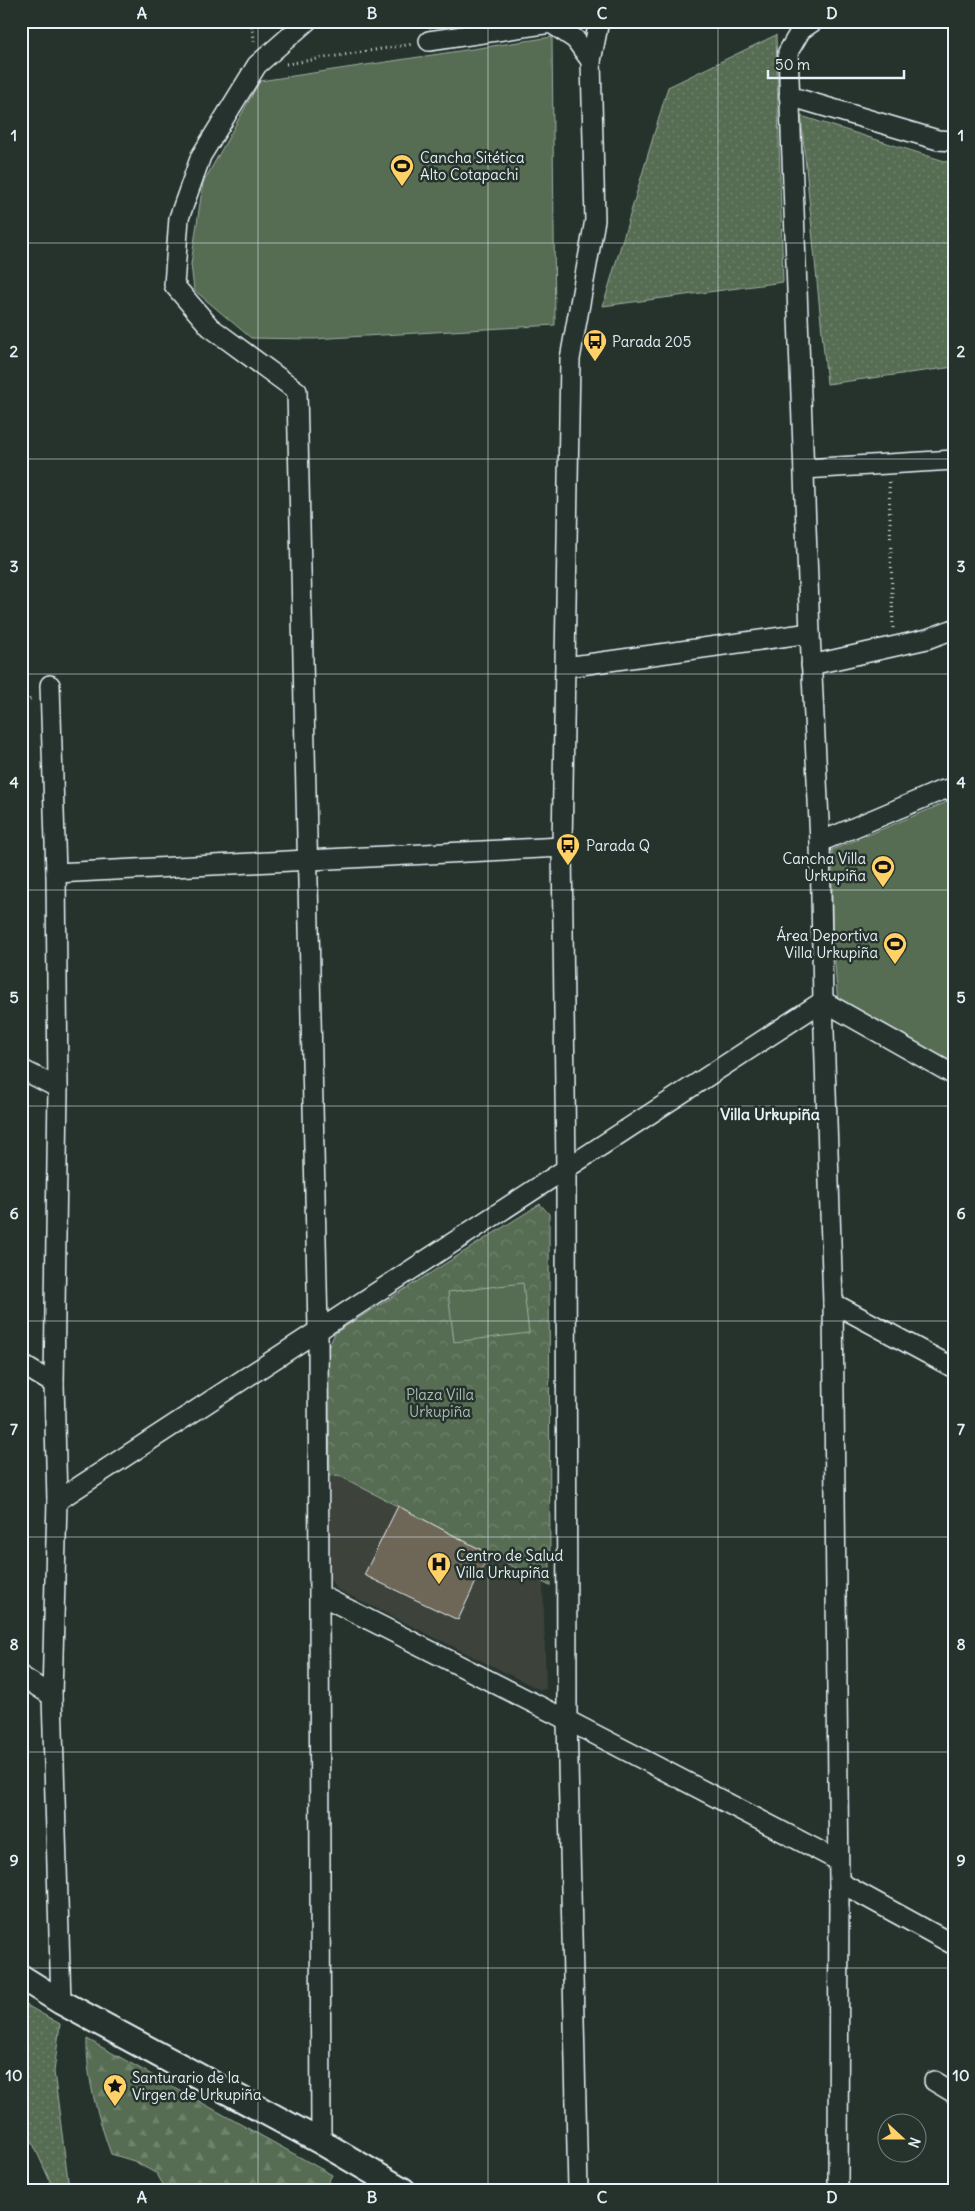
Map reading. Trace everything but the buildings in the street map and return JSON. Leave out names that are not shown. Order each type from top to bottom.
[{"type":"main road","points":[[21,1977],[62,2002],[320,2142],[403,2190]]},
{"type":"street","points":[[307,21],[254,70],[201,156],[178,218],[174,285],[210,327],[297,391],[318,1329],[320,2142]]},
{"type":"street","points":[[578,2190],[567,1720],[566,1170],[562,847],[570,359],[595,220],[591,61],[599,21]]},
{"type":"street","points":[[814,21],[801,30],[788,52],[811,665],[820,842],[833,1302],[837,1860],[839,1882],[838,2190]]},
{"type":"street","points":[[429,41],[551,22],[575,38],[591,61]]},
{"type":"street","points":[[789,96],[938,140],[954,141]]},
{"type":"street","points":[[804,469],[954,460]]},
{"type":"street","points":[[811,665],[927,639],[954,629]]},
{"type":"street","points":[[566,668],[810,634]]},
{"type":"street","points":[[50,685],[56,873],[58,1088],[54,1384],[57,1501],[52,1696],[62,2002]]},
{"type":"street","points":[[820,842],[940,791],[954,788]]},
{"type":"street","points":[[56,873],[562,847]]},
{"type":"street","points":[[823,1001],[954,1075]]},
{"type":"street","points":[[57,1501],[823,1001]]},
{"type":"street","points":[[21,1069],[58,1088]]},
{"type":"street","points":[[833,1302],[954,1368]]},
{"type":"street","points":[[21,1364],[54,1384]]},
{"type":"street","points":[[320,1595],[837,1860]]},
{"type":"street","points":[[21,1676],[52,1696]]},
{"type":"street","points":[[839,1882],[954,1945]]},
{"type":"street","points":[[934,2081],[954,2093]]},
{"type":"path","points":[[254,70],[429,41]]},
{"type":"path","points":[[889,464],[893,647]]},
{"type":"shaded area","name":"Centro de Salud Villa Urkupiña","points":[[338,1475],[543,1581],[546,1689],[540,1690],[337,1589],[328,1577],[330,1476]]},
{"type":"green space","points":[[776,35],[783,282],[603,306],[668,87]]},
{"type":"green space","points":[[552,37],[555,325],[313,339],[251,338],[194,290],[191,264],[203,183],[260,81]]},
{"type":"green space","points":[[801,116],[954,164],[954,367],[827,384]]},
{"type":"green space","name":"Área Deportiva Villa Urkupiña","points":[[954,799],[954,1068],[838,1006],[832,923],[832,850]]},
{"type":"green space","name":"Plaza Villa Urkupiña","points":[[540,1204],[549,1214],[550,1586],[338,1475],[330,1476],[328,1348],[335,1333]]},
{"type":"green space","points":[[523,1283],[529,1333],[454,1342],[448,1292]]},
{"type":"green space","points":[[21,2002],[60,2024],[54,2072],[68,2180],[72,2190],[54,2190],[21,2117]]},
{"type":"green space","points":[[87,2039],[332,2175],[324,2190],[166,2190],[157,2174],[134,2161],[111,2154],[97,2112],[88,2068]]},
{"type":"place","name":"Cancha Sitética Alto Cotapachi","points":[[402,187]]},
{"type":"place","name":"Parada 205","points":[[595,362]]},
{"type":"place","name":"Parada Q","points":[[568,866]]},
{"type":"place","name":"Cancha Villa Urkupiña","points":[[883,888]]},
{"type":"place","name":"Área Deportiva Villa Urkupiña","points":[[895,965]]},
{"type":"place","name":"Centro de Salud Villa Urkupiña","points":[[439,1585]]},
{"type":"place","name":"Santurario de la Virgen de Urkupiña","points":[[115,2107]]},
{"type":"district","name":"Villa Urkupiña","points":[[770,1114]]}]
